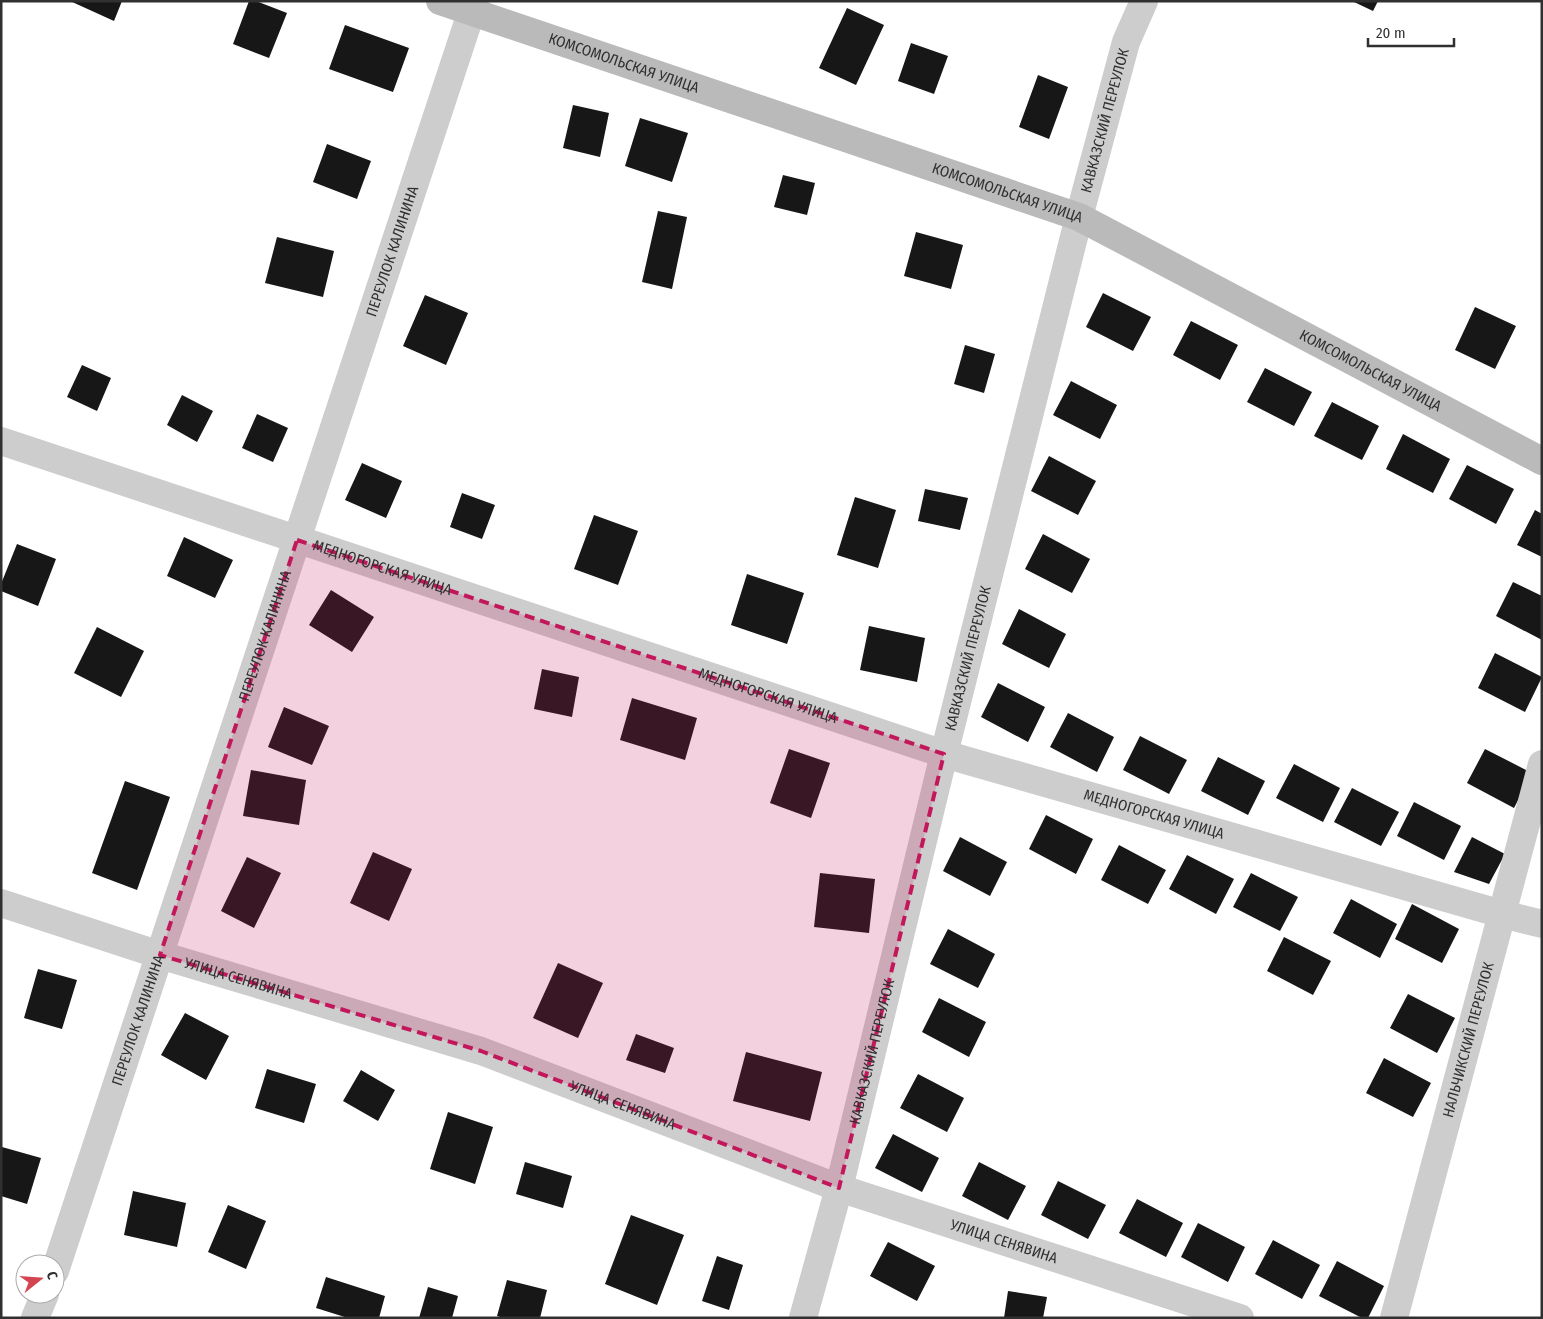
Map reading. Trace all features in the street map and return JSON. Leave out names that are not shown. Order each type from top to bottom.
[{"type":"main road","name":"КОМСОМОЛЬСКАЯ УЛИЦА","points":[[440,1],[473,6],[1079,217],[1542,461]]},
{"type":"street","name":"КАВКАЗСКИЙ ПЕРЕУЛОК","points":[[803,1318],[839,1188],[944,754],[1079,217],[1126,42],[1144,1]]},
{"type":"street","name":"ПЕРЕУЛОК КАЛИНИНА","points":[[61,1254],[473,6]]},
{"type":"street","name":"МЕДНОГОРСКАЯ УЛИЦА","points":[[1,441],[944,754],[1542,924]]},
{"type":"street","name":"НАЛЬЧИКСКИЙ ПЕРЕУЛОК","points":[[1394,1318],[1542,764]]},
{"type":"street","name":"УЛИЦА СЕНЯВИНА","points":[[1,903],[160,955],[480,1051],[839,1188],[1240,1318]]},
{"type":"street","points":[[35,1318],[41,1304]]},
{"type":"highlighted area","points":[[297,540],[944,754],[839,1188],[481,1051],[160,955]]},
{"type":"building","points":[[70,1],[122,1],[114,21]]},
{"type":"building","points":[[249,1],[256,1],[287,13],[269,58],[233,44]]},
{"type":"building","points":[[1352,1],[1378,1],[1373,11]]},
{"type":"building","points":[[847,8],[884,25],[856,85],[819,68]]},
{"type":"building","points":[[345,25],[409,48],[393,92],[329,69]]},
{"type":"building","points":[[911,43],[948,56],[934,94],[898,81]]},
{"type":"building","points":[[1038,75],[1068,87],[1049,139],[1019,127]]},
{"type":"building","points":[[573,105],[609,113],[600,157],[563,148]]},
{"type":"building","points":[[640,118],[688,133],[672,182],[625,166]]},
{"type":"building","points":[[327,144],[371,161],[357,199],[313,182]]},
{"type":"building","points":[[783,175],[815,183],[807,215],[774,207]]},
{"type":"building","points":[[658,211],[687,217],[672,289],[642,282]]},
{"type":"building","points":[[916,232],[963,245],[951,289],[904,276]]},
{"type":"building","points":[[277,237],[334,251],[323,297],[265,283]]},
{"type":"building","points":[[1103,293],[1151,317],[1133,351],[1086,327]]},
{"type":"building","points":[[425,295],[468,313],[446,365],[403,346]]},
{"type":"building","points":[[1475,307],[1516,326],[1495,369],[1455,350]]},
{"type":"building","points":[[1191,321],[1238,345],[1220,380],[1173,355]]},
{"type":"building","points":[[965,345],[995,354],[984,393],[954,384]]},
{"type":"building","points":[[82,365],[111,378],[97,411],[67,397]]},
{"type":"building","points":[[1265,368],[1312,392],[1294,426],[1247,402]]},
{"type":"building","points":[[1071,381],[1117,405],[1100,439],[1053,415]]},
{"type":"building","points":[[182,395],[213,411],[197,442],[167,425]]},
{"type":"building","points":[[1332,402],[1379,426],[1362,460],[1314,436]]},
{"type":"building","points":[[257,414],[288,428],[273,462],[242,448]]},
{"type":"building","points":[[1403,434],[1450,459],[1433,493],[1386,469]]},
{"type":"building","points":[[1049,456],[1096,481],[1078,515],[1031,491]]},
{"type":"building","points":[[362,463],[402,481],[386,518],[345,500]]},
{"type":"building","points":[[1467,465],[1514,489],[1496,524],[1449,499]]},
{"type":"building","points":[[925,489],[968,498],[960,530],[918,521]]},
{"type":"building","points":[[462,493],[495,505],[482,539],[450,527]]},
{"type":"building","points":[[855,497],[896,510],[878,568],[837,555]]},
{"type":"building","points":[[1535,510],[1542,514],[1542,557],[1517,545]]},
{"type":"building","points":[[594,515],[638,531],[618,585],[574,569]]},
{"type":"building","points":[[1043,534],[1090,559],[1072,593],[1025,569]]},
{"type":"building","points":[[184,537],[233,560],[215,598],[167,576]]},
{"type":"building","points":[[17,544],[56,559],[38,606],[1,591],[1,584]]},
{"type":"building","points":[[747,574],[804,593],[787,644],[731,625]]},
{"type":"building","points":[[1513,582],[1542,596],[1542,640],[1496,616]]},
{"type":"building","points":[[331,590],[374,617],[352,652],[309,625]]},
{"type":"building","points":[[1019,609],[1066,634],[1049,668],[1002,644]]},
{"type":"building","points":[[869,626],[925,638],[917,682],[860,670]]},
{"type":"building","points":[[97,627],[144,651],[121,697],[74,673]]},
{"type":"building","points":[[1495,653],[1542,677],[1525,712],[1478,688]]},
{"type":"building","points":[[542,669],[579,677],[572,717],[534,709]]},
{"type":"building","points":[[998,683],[1045,707],[1028,742],[981,717]]},
{"type":"building","points":[[632,698],[697,718],[685,760],[620,740]]},
{"type":"building","points":[[284,707],[329,726],[312,765],[268,747]]},
{"type":"building","points":[[1068,713],[1114,737],[1097,772],[1050,747]]},
{"type":"building","points":[[1140,736],[1187,760],[1169,794],[1123,770]]},
{"type":"building","points":[[789,749],[830,763],[811,818],[770,803]]},
{"type":"building","points":[[1485,749],[1532,773],[1514,808],[1467,783]]},
{"type":"building","points":[[1218,757],[1265,781],[1248,815],[1201,791]]},
{"type":"building","points":[[1294,764],[1340,788],[1323,822],[1276,798]]},
{"type":"building","points":[[251,770],[306,780],[299,825],[243,816]]},
{"type":"building","points":[[125,781],[170,797],[137,890],[92,873]]},
{"type":"building","points":[[1352,788],[1399,812],[1381,846],[1334,822]]},
{"type":"building","points":[[1414,802],[1461,826],[1444,860],[1397,836]]},
{"type":"building","points":[[1046,815],[1093,839],[1076,874],[1029,849]]},
{"type":"building","points":[[960,837],[1007,862],[990,896],[943,871]]},
{"type":"building","points":[[1472,837],[1505,854],[1489,884],[1454,872]]},
{"type":"building","points":[[1119,845],[1166,870],[1148,904],[1101,880]]},
{"type":"building","points":[[373,852],[412,869],[389,921],[350,903]]},
{"type":"building","points":[[1187,855],[1234,879],[1216,914],[1169,889]]},
{"type":"building","points":[[247,857],[281,873],[254,928],[221,911]]},
{"type":"building","points":[[820,873],[875,879],[869,933],[814,927]]},
{"type":"building","points":[[1251,873],[1298,897],[1280,931],[1233,907]]},
{"type":"building","points":[[1351,899],[1397,924],[1380,958],[1333,933]]},
{"type":"building","points":[[1412,904],[1459,929],[1442,963],[1395,939]]},
{"type":"building","points":[[948,929],[995,954],[978,988],[930,964]]},
{"type":"building","points":[[1284,937],[1331,961],[1313,995],[1267,971]]},
{"type":"building","points":[[558,963],[603,983],[578,1038],[533,1018]]},
{"type":"building","points":[[38,969],[77,980],[62,1029],[24,1018]]},
{"type":"building","points":[[1408,994],[1455,1018],[1437,1053],[1390,1028]]},
{"type":"building","points":[[939,998],[986,1022],[969,1057],[922,1032]]},
{"type":"building","points":[[185,1013],[229,1036],[206,1080],[161,1055]]},
{"type":"building","points":[[636,1034],[674,1048],[665,1073],[626,1060]]},
{"type":"building","points":[[746,1052],[822,1072],[810,1121],[733,1101]]},
{"type":"building","points":[[1384,1058],[1431,1083],[1413,1117],[1366,1093]]},
{"type":"building","points":[[267,1069],[316,1084],[304,1123],[255,1108]]},
{"type":"building","points":[[361,1070],[395,1090],[378,1121],[343,1101]]},
{"type":"building","points":[[918,1074],[964,1098],[947,1132],[900,1108]]},
{"type":"building","points":[[448,1112],[493,1127],[475,1184],[430,1169]]},
{"type":"building","points":[[893,1134],[939,1158],[922,1192],[875,1168]]},
{"type":"building","points":[[2,1147],[41,1158],[27,1204],[1,1196]]},
{"type":"building","points":[[525,1162],[572,1176],[563,1208],[516,1194]]},
{"type":"building","points":[[979,1162],[1026,1186],[1008,1220],[962,1196]]},
{"type":"building","points":[[1058,1181],[1106,1205],[1088,1239],[1041,1215]]},
{"type":"building","points":[[133,1191],[186,1203],[177,1247],[124,1235]]},
{"type":"building","points":[[1137,1199],[1183,1223],[1166,1257],[1119,1233]]},
{"type":"building","points":[[228,1205],[266,1221],[246,1269],[208,1252]]},
{"type":"building","points":[[631,1215],[684,1235],[657,1305],[605,1284]]},
{"type":"building","points":[[1198,1223],[1245,1247],[1228,1282],[1181,1257]]},
{"type":"building","points":[[1273,1240],[1320,1265],[1302,1299],[1255,1274]]},
{"type":"building","points":[[888,1242],[935,1266],[917,1301],[870,1276]]},
{"type":"building","points":[[717,1256],[743,1265],[729,1310],[702,1301]]},
{"type":"building","points":[[1337,1261],[1384,1286],[1368,1318],[1362,1318],[1319,1296]]},
{"type":"building","points":[[326,1277],[385,1296],[379,1318],[348,1318],[316,1308]]},
{"type":"building","points":[[507,1280],[547,1290],[540,1318],[503,1318],[497,1316]]},
{"type":"building","points":[[428,1287],[458,1296],[452,1318],[419,1318]]},
{"type":"building","points":[[1008,1291],[1047,1297],[1043,1318],[1004,1318]]}]
